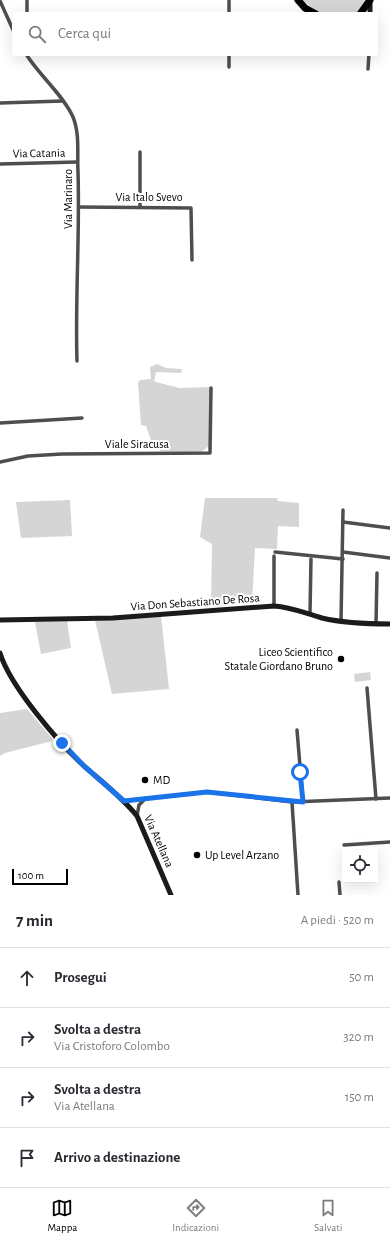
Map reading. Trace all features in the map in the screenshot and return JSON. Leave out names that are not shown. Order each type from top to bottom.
[{"type":"highway","points":[[298,0],[305,8],[312,12]]},
{"type":"highway","points":[[361,12],[370,0]]},
{"type":"street","points":[[27,0],[27,12]]},
{"type":"street","points":[[229,0],[229,12]]},
{"type":"street","points":[[370,0],[370,12]]},
{"type":"street","points":[[0,1],[12,28]]},
{"type":"street","name":"Via Marinaro","points":[[27,56],[37,71],[72,114],[76,125],[79,207],[76,288],[77,361]]},
{"type":"street","points":[[229,56],[229,67]]},
{"type":"street","points":[[368,69],[369,56]]},
{"type":"street","points":[[0,103],[63,102]]},
{"type":"street","points":[[140,152],[140,207]]},
{"type":"street","name":"Via Catania","points":[[0,164],[78,162]]},
{"type":"street","name":"Via Italo Svevo","points":[[79,207],[191,208],[192,260]]},
{"type":"street","name":"Viale Siracusa","points":[[0,462],[28,456],[62,454],[210,453],[211,388]]},
{"type":"street","points":[[0,423],[82,418]]},
{"type":"street","points":[[341,620],[343,510]]},
{"type":"street","points":[[343,522],[390,528]]},
{"type":"street","points":[[343,552],[390,558]]},
{"type":"street","points":[[274,606],[275,554],[342,559]]},
{"type":"street","points":[[310,613],[311,560]]},
{"type":"street","points":[[376,624],[377,573]]},
{"type":"street","name":"Via Don Sebastiano De Rosa","points":[[0,620],[113,618],[274,606],[288,607],[322,618],[376,624],[390,624]]},
{"type":"street","name":"Via Atellana","points":[[0,653],[10,677],[62,743],[84,766],[124,801],[138,816],[171,895]]},
{"type":"street","points":[[367,688],[376,799]]},
{"type":"street","points":[[297,730],[303,802]]},
{"type":"street","points":[[124,801],[207,792],[292,802],[390,798]]},
{"type":"street","points":[[138,816],[139,806],[146,798]]},
{"type":"street","points":[[292,802],[298,895]]},
{"type":"street","points":[[344,845],[390,842]]},
{"type":"street","points":[[339,882],[340,895]]},
{"type":"shaded area","points":[[302,0],[365,0],[361,10],[358,12],[320,12]]},
{"type":"shaded area","points":[[157,364],[166,368],[182,369],[181,373],[156,372],[154,381],[156,382],[179,388],[210,387],[209,446],[201,452],[160,451],[157,445],[152,443],[146,426],[141,425],[138,383],[140,380],[151,379],[150,367]]},
{"type":"shaded area","points":[[205,498],[277,498],[278,501],[299,503],[299,527],[278,526],[277,549],[255,548],[252,603],[211,606],[212,544],[200,537]]},
{"type":"shaded area","points":[[70,500],[72,536],[21,538],[16,502]]},
{"type":"shaded area","points":[[161,616],[169,689],[112,694],[95,620]]},
{"type":"shaded area","points":[[67,621],[71,648],[41,654],[35,622]]},
{"type":"shaded area","points":[[370,672],[371,680],[355,682],[354,674]]},
{"type":"shaded area","points":[[27,709],[52,738],[52,741],[5,753],[0,756],[0,713]]},
{"type":"place","name":"Liceo Scientifico Statale Giordano Bruno","points":[[341,659]]},
{"type":"place","name":"MD","points":[[145,780]]},
{"type":"place","name":"Up Level Arzano","points":[[197,855]]},
{"type":"route","points":[[62,743],[84,766],[124,801],[140,798],[207,792],[303,802],[300,772]]}]
